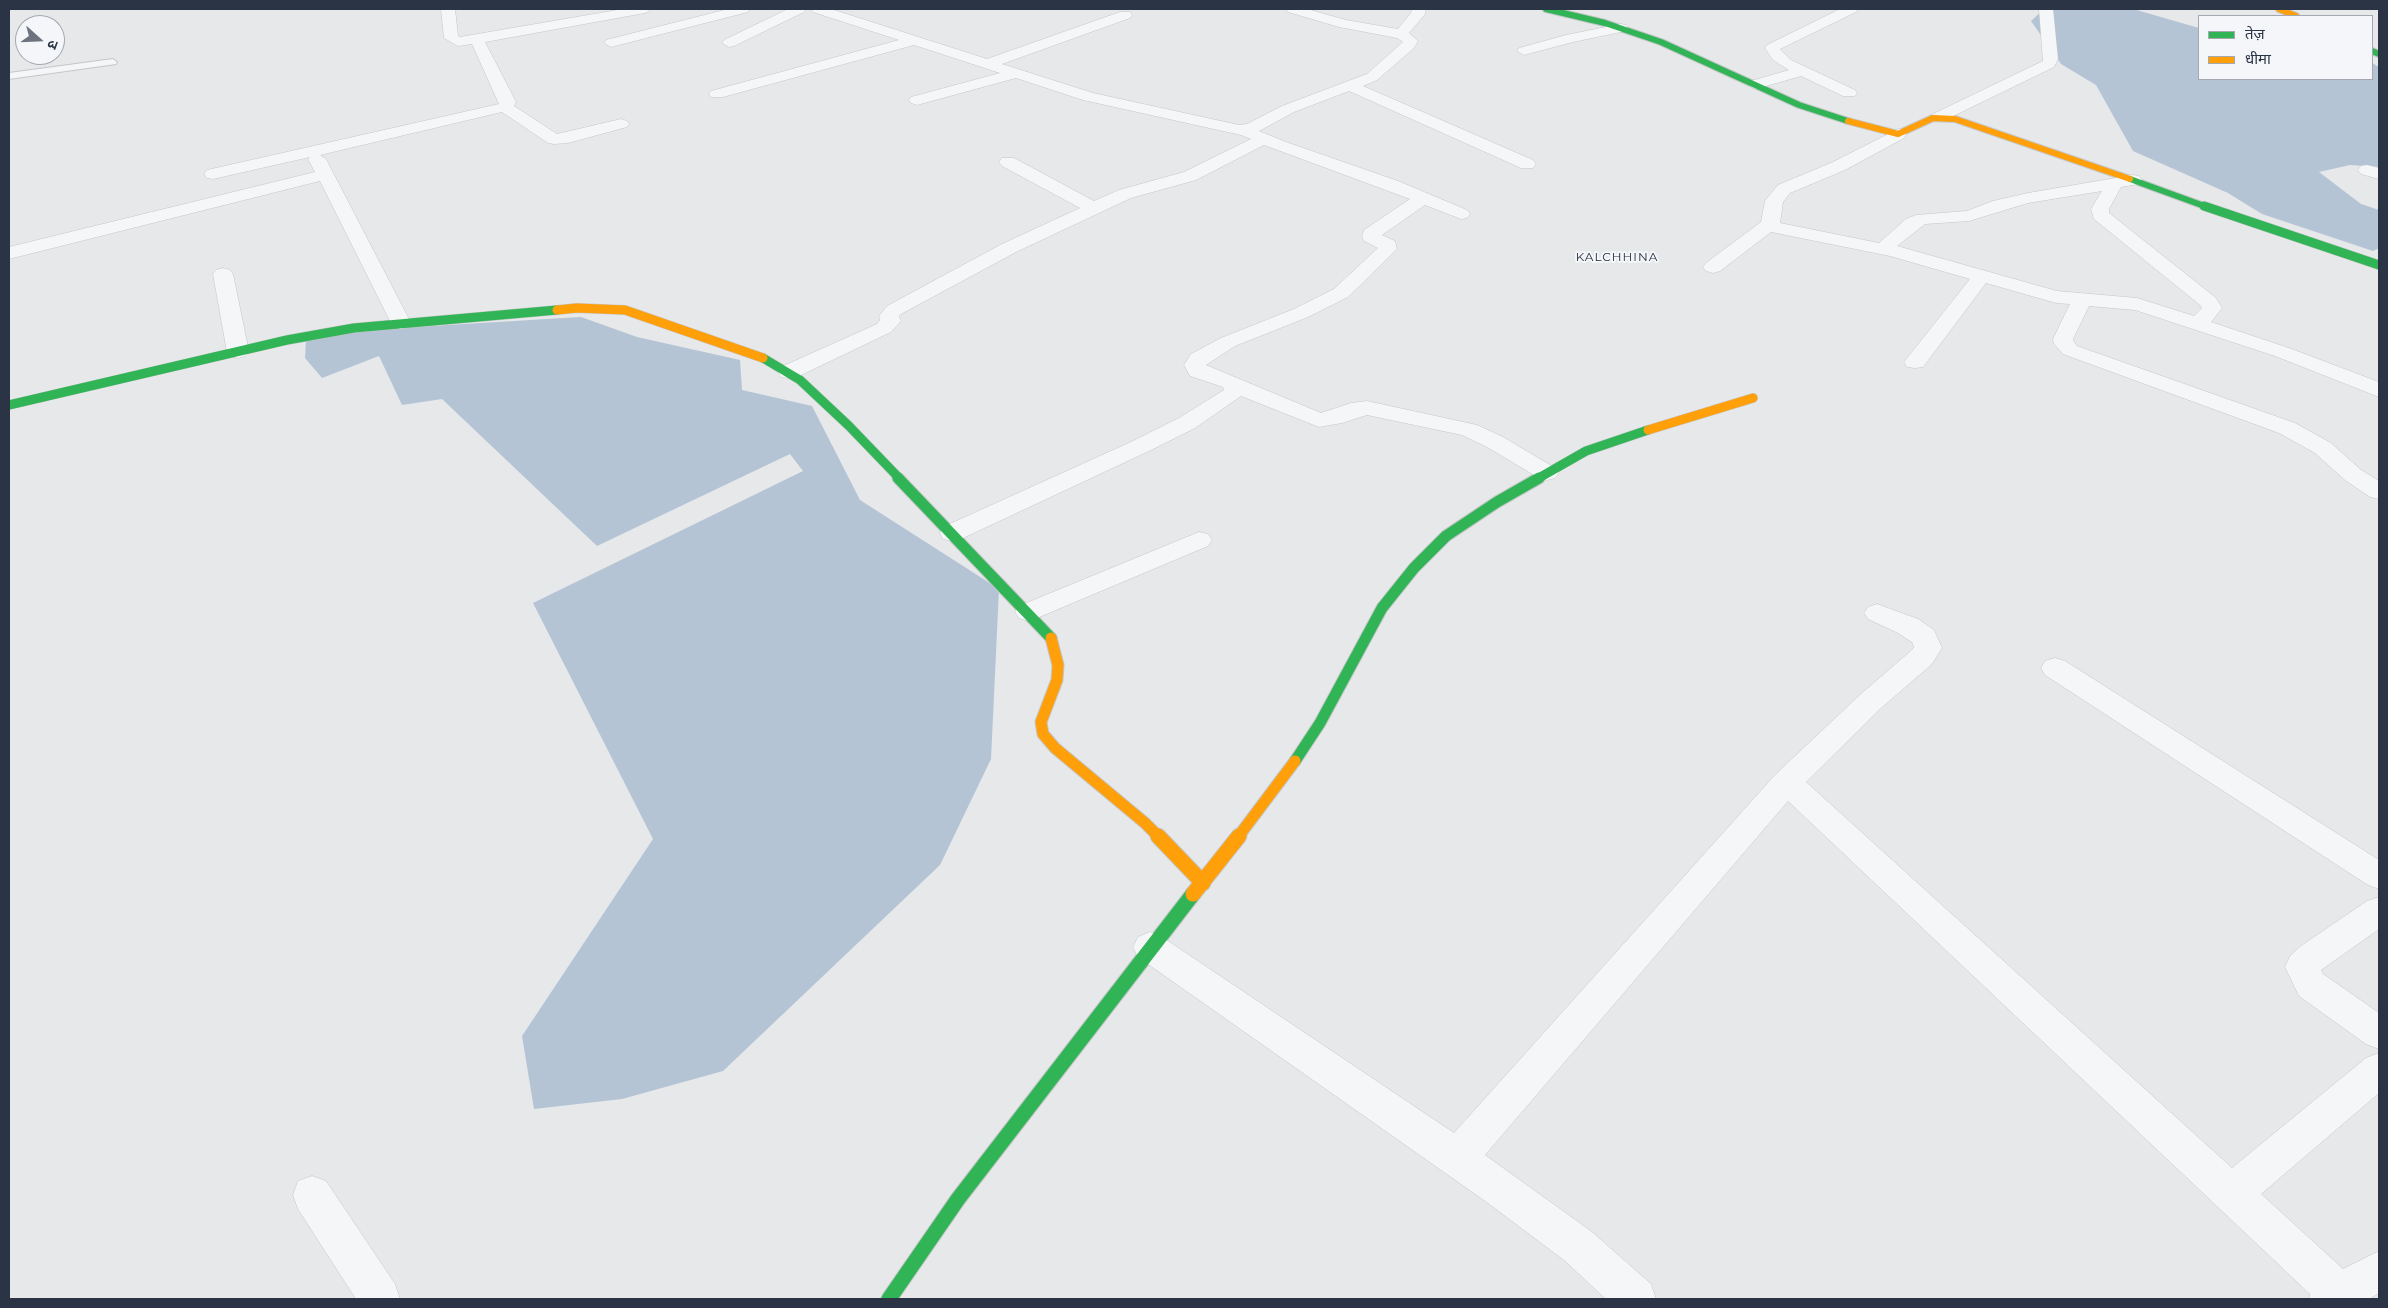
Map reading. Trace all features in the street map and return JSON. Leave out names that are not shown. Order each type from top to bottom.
[{"type":"street","points":[[448,9],[451,38],[458,42],[645,9]]},
{"type":"street","points":[[611,42],[743,9]]},
{"type":"street","points":[[729,43],[799,9]]},
{"type":"street","points":[[818,9],[1089,97],[1244,130],[1424,198],[1461,214]]},
{"type":"street","points":[[1244,130],[1288,109],[1372,76],[1410,45],[1411,41],[1401,34],[1344,24],[1293,9]]},
{"type":"street","points":[[1401,34],[1418,14],[1419,9]]},
{"type":"street","points":[[1546,9],[1621,28],[1686,52],[1811,110],[1882,132],[1898,134]]},
{"type":"street","points":[[1593,20],[1613,9]]},
{"type":"street","points":[[1849,93],[1802,71],[1778,57],[1774,52],[1774,46],[1851,9]]},
{"type":"street","points":[[1713,267],[1768,226],[1772,221],[1774,202],[1784,189],[1839,166],[1898,134],[1939,117],[2049,64],[2051,59],[2046,9]]},
{"type":"street","points":[[2279,9],[2294,15]]},
{"type":"street","points":[[987,64],[1125,15]]},
{"type":"street","points":[[1524,52],[1571,38],[1621,28]]},
{"type":"street","points":[[477,40],[508,102],[505,107]]},
{"type":"street","points":[[717,94],[916,40]]},
{"type":"street","points":[[1756,84],[1802,71]]},
{"type":"street","points":[[917,100],[1014,74]]},
{"type":"street","points":[[1350,86],[1527,164]]},
{"type":"street","points":[[213,174],[505,107],[554,139],[568,138],[621,124]]},
{"type":"street","points":[[1939,117],[1964,122],[2124,181],[2379,266]]},
{"type":"street","points":[[789,372],[884,328],[891,321],[890,313],[903,304],[1009,248],[1136,190],[1168,184],[1190,176],[1264,139]]},
{"type":"street","points":[[313,151],[401,323]]},
{"type":"street","points":[[1008,162],[1093,208]]},
{"type":"street","points":[[9,253],[324,175]]},
{"type":"street","points":[[1883,249],[1913,223],[1922,219],[1969,216],[2012,201],[2124,181]]},
{"type":"street","points":[[2124,181],[2100,209],[2100,215],[2209,302],[2212,308],[2199,324]]},
{"type":"street","points":[[1424,198],[1371,234],[1371,237],[1388,245],[1388,249],[1341,293],[1301,313],[1228,342],[1207,354],[1195,365],[1198,371],[1229,381],[1235,386],[1319,420],[1334,418],[1358,408],[1367,408],[1469,430],[1484,436],[1547,473]]},
{"type":"street","points":[[1768,226],[1883,249],[2056,297],[2137,304],[2319,366],[2379,390]]},
{"type":"street","points":[[223,274],[238,352]]},
{"type":"street","points":[[1915,362],[1982,276]]},
{"type":"street","points":[[2082,300],[2062,339],[2070,350],[2287,428],[2323,448],[2353,475],[2379,492]]},
{"type":"street","points":[[9,406],[238,352],[354,328],[578,308],[625,310],[760,356],[800,380],[848,426],[1049,634],[1055,647],[1058,664],[1057,680],[1041,722],[1043,734],[1055,748],[1145,823],[1203,883]]},
{"type":"street","points":[[952,533],[1187,423],[1232,394],[1235,386]]},
{"type":"street","points":[[889,1299],[958,1199],[1150,947],[1203,883],[1286,775],[1320,723],[1382,608],[1414,568],[1446,536],[1496,502],[1586,451],[1753,398]]},
{"type":"street","points":[[1028,612],[1199,540]]},
{"type":"street","points":[[1457,1158],[1787,782],[1871,700],[1922,657],[1928,648],[1924,637],[1908,626],[1877,613]]},
{"type":"street","points":[[2055,668],[2379,876]]},
{"type":"street","points":[[1787,782],[2231,1194],[2360,1285]]},
{"type":"street","points":[[2379,911],[2313,956],[2302,967],[2311,985],[2379,1033]]},
{"type":"street","points":[[1150,947],[1457,1158],[1578,1246],[1636,1299]]},
{"type":"street","points":[[2231,1194],[2379,1070]]},
{"type":"street","points":[[312,1195],[380,1299]]},
{"type":"lane","points":[[9,76],[113,62]]},
{"type":"water","points":[[2044,9],[2133,9],[2198,28],[2198,80],[2373,80],[2373,64],[2379,67],[2379,167],[2350,165],[2319,172],[2361,204],[2379,210],[2379,248],[2373,251],[2262,214],[2228,193],[2133,151],[2096,85],[2061,64],[2031,21]]},
{"type":"water","points":[[581,317],[637,337],[740,360],[742,390],[812,406],[860,500],[999,589],[991,759],[940,865],[723,1071],[622,1099],[534,1109],[522,1036],[653,839],[533,603],[803,471],[790,454],[597,546],[442,399],[402,405],[379,356],[322,378],[305,358],[306,341],[347,331]]},
{"type":"traffic: fast","points":[[1546,9],[1605,23],[1661,42],[1799,105],[1848,121]]},
{"type":"traffic: fast","points":[[2373,51],[2379,54]]},
{"type":"traffic: fast","points":[[2130,179],[2250,223],[2379,265]]},
{"type":"traffic: fast","points":[[9,405],[287,340],[354,328],[557,310]]},
{"type":"traffic: fast","points":[[763,358],[800,380],[849,426],[1051,638]]},
{"type":"traffic: fast","points":[[1295,761],[1320,723],[1382,608],[1414,568],[1446,536],[1497,502],[1586,451],[1648,430]]},
{"type":"traffic: fast","points":[[889,1299],[958,1199],[1193,894]]},
{"type":"traffic: slow","points":[[2279,9],[2294,15]]},
{"type":"traffic: slow","points":[[1848,121],[1898,134],[1933,118],[1955,119],[2130,179]]},
{"type":"traffic: slow","points":[[557,310],[577,308],[625,310],[763,358]]},
{"type":"traffic: slow","points":[[1648,430],[1753,398]]},
{"type":"traffic: slow","points":[[1051,638],[1055,647],[1058,665],[1057,680],[1041,722],[1043,734],[1055,748],[1145,823],[1203,883]]},
{"type":"traffic: slow","points":[[1193,894],[1281,782],[1295,761]]},
{"type":"district","name":"KALCHHINA","points":[[1617,257]]}]
